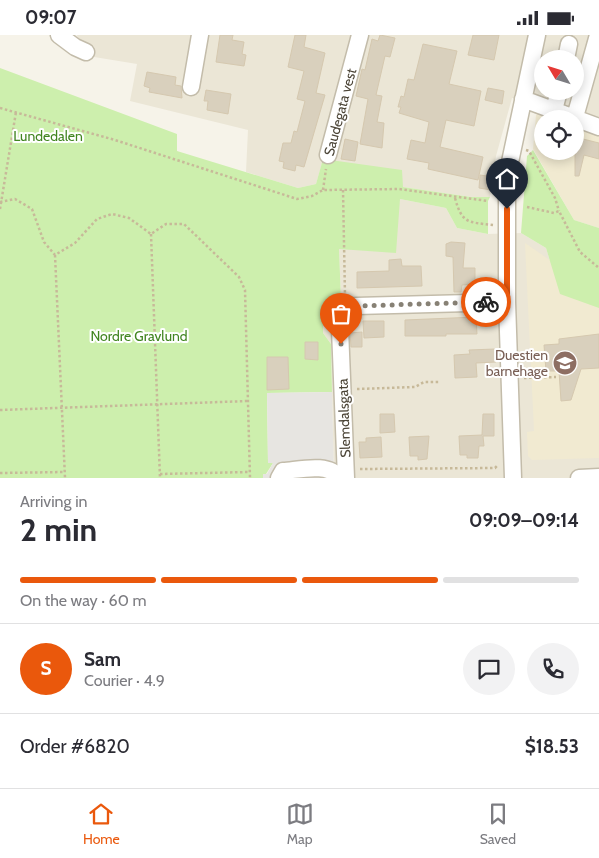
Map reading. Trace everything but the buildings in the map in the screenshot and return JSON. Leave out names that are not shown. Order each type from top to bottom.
[{"type":"street","points":[[59,35],[75,47],[86,51]]},
{"type":"street","points":[[191,87],[200,35]]},
{"type":"street","name":"Saudegata vest","points":[[328,155],[360,35]]},
{"type":"street","points":[[513,478],[507,302],[507,191],[510,163],[537,35]]},
{"type":"street","points":[[578,110],[598,35]]},
{"type":"street","points":[[523,99],[554,110],[557,100]]},
{"type":"street","points":[[584,120],[599,127]]},
{"type":"street","points":[[345,311],[356,306],[507,302]]},
{"type":"street","name":"Slemdalsgata","points":[[344,475],[340,329],[345,311]]},
{"type":"street","points":[[278,478],[283,471],[317,468],[344,475]]},
{"type":"street","points":[[579,478],[599,477]]},
{"type":"path","points":[[0,108],[115,140],[297,199],[312,196],[323,190],[399,189],[488,201]]},
{"type":"path","points":[[0,209],[16,112]]},
{"type":"path","points":[[524,149],[528,151],[555,198],[559,211],[580,252],[599,268]]},
{"type":"path","name":"Saudegata vest","points":[[323,190],[328,155]]},
{"type":"path","points":[[343,190],[345,311]]},
{"type":"path","points":[[455,198],[459,214],[469,222],[507,226]]},
{"type":"path","points":[[1,202],[15,199],[32,209],[44,242],[56,255],[65,478]]},
{"type":"path","points":[[527,207],[554,213],[559,211]]},
{"type":"path","points":[[56,255],[75,243],[97,219],[112,214],[129,218],[151,235]]},
{"type":"path","points":[[151,235],[166,224],[184,224],[239,277],[245,290],[250,478]]},
{"type":"path","points":[[151,235],[160,476],[250,472]]},
{"type":"path","points":[[537,369],[537,378]]},
{"type":"path","points":[[522,379],[556,377]]},
{"type":"path","points":[[343,390],[416,387],[424,382],[440,383]]},
{"type":"path","points":[[0,410],[248,401]]},
{"type":"path","points":[[344,475],[494,468],[502,462]]},
{"type":"path","points":[[0,473],[64,472]]},
{"type":"shaded area","points":[[77,35],[599,35],[599,131],[584,123],[584,110],[560,110],[541,100],[584,100],[584,50],[534,50],[534,98],[512,98],[496,156],[490,197],[471,197],[403,187],[323,160],[316,184],[298,188],[246,172],[248,130],[130,101],[137,64],[82,55]]},
{"type":"shaded area","points":[[584,125],[599,131],[599,228],[574,220],[539,160],[584,160]]},
{"type":"shaded area","points":[[400,199],[446,208],[457,228],[488,234],[521,233],[546,248],[560,294],[599,308],[599,478],[334,478],[331,344],[323,333],[323,325],[341,300],[339,249]]},
{"type":"shaded area","name":"Duestien barnehage","points":[[525,243],[599,294],[599,458],[532,460],[528,456],[527,432],[534,431]]},
{"type":"shaded area","points":[[332,392],[334,478],[263,478],[263,474],[267,474],[273,463],[268,463],[267,393]]},
{"type":"green space","name":"Nordre Gravlund","points":[[0,68],[177,134],[177,151],[298,188],[316,184],[323,159],[402,170],[403,187],[471,197],[490,197],[488,201],[488,234],[457,228],[446,208],[400,199],[396,253],[339,249],[341,300],[323,325],[323,333],[331,344],[332,392],[267,393],[268,463],[273,463],[266,474],[263,474],[263,478],[0,478]]},
{"type":"green space","points":[[533,150],[534,160],[539,160],[574,220],[599,228],[599,308],[560,294],[546,248],[521,233],[527,156]]},
{"type":"way so far","points":[[341,344],[340,329],[342,318],[345,311],[356,306],[486,302]]},
{"type":"place","name":"Duestien barnehage","points":[[565,363]]},
{"type":"route","points":[[486,302],[507,302],[507,209]]},
{"type":"park label","name":"Lundedalen","points":[[48,136]]}]
